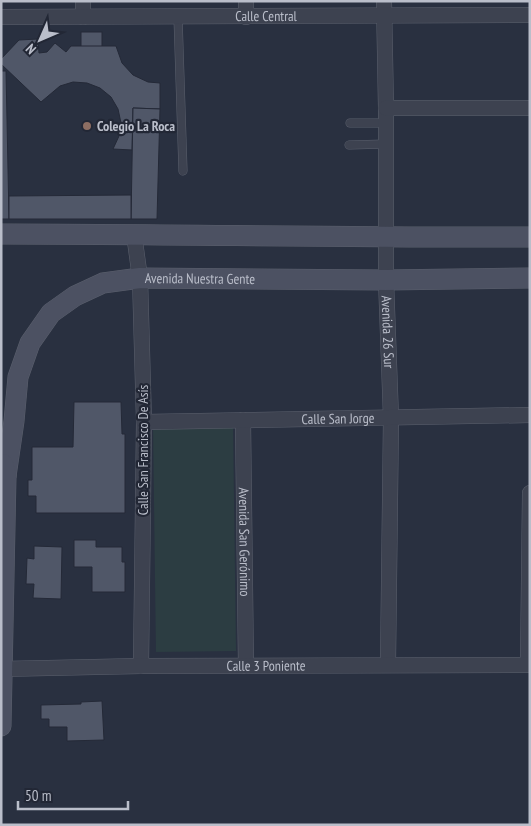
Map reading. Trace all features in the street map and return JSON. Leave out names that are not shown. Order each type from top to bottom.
[{"type":"main road","points":[[1,234],[387,238],[530,237]]},
{"type":"main road","name":"Avenida Nuestra Gente","points":[[6,476],[18,377],[30,343],[51,314],[75,296],[103,283],[140,278],[386,280],[530,278]]},
{"type":"main road","points":[[1,454],[6,476],[1,726]]},
{"type":"street","points":[[83,1],[83,17]]},
{"type":"street","name":"Avenida 26 Sur","points":[[384,1],[386,280],[391,418],[388,664]]},
{"type":"street","name":"Calle Central","points":[[1,17],[178,17],[246,9],[384,17],[530,16]]},
{"type":"street","points":[[386,116],[530,108]]},
{"type":"street","name":"Calle San Francisco De Asís","points":[[134,234],[140,278],[144,422],[141,666]]},
{"type":"street","name":"Calle San Jorge","points":[[144,422],[530,415]]},
{"type":"street","name":"Avenida San Gerónimo","points":[[243,420],[246,666]]},
{"type":"street","points":[[529,664],[530,493]]},
{"type":"street","name":"Calle 3 Poniente","points":[[2,669],[141,666],[529,664]]},
{"type":"lane","points":[[178,17],[184,171]]},
{"type":"lane","points":[[350,123],[386,116]]},
{"type":"lane","points":[[349,144],[386,144]]},
{"type":"shaded area","points":[[153,424],[233,424],[236,651],[156,652]]},
{"type":"building","points":[[81,32],[102,32],[102,56],[81,56]]},
{"type":"building","points":[[38,39],[39,53],[47,52],[55,43],[66,52],[71,46],[116,46],[122,63],[133,75],[148,82],[160,83],[160,109],[133,108],[132,150],[113,149],[119,136],[121,123],[118,109],[111,97],[100,88],[87,83],[73,82],[60,86],[41,102],[1,64],[1,59],[19,40]]},
{"type":"building","points":[[1,71],[6,71],[9,219],[1,219]]},
{"type":"building","points":[[133,108],[160,109],[157,219],[131,219]]},
{"type":"building","points":[[131,195],[131,219],[9,219],[9,196]]},
{"type":"building","points":[[74,402],[121,402],[122,434],[125,434],[125,513],[36,513],[36,496],[28,496],[28,480],[32,480],[32,447],[73,447]]},
{"type":"building","points":[[74,540],[96,540],[96,547],[122,547],[122,562],[125,562],[125,592],[92,592],[92,567],[74,567]]},
{"type":"building","points":[[34,546],[62,547],[61,599],[33,598],[34,584],[26,584],[27,558],[34,559]]},
{"type":"building","points":[[102,701],[104,740],[67,741],[67,727],[49,727],[49,719],[41,719],[41,705],[81,704],[81,702]]},
{"type":"place","name":"Colegio La Roca","points":[[87,126]]}]
